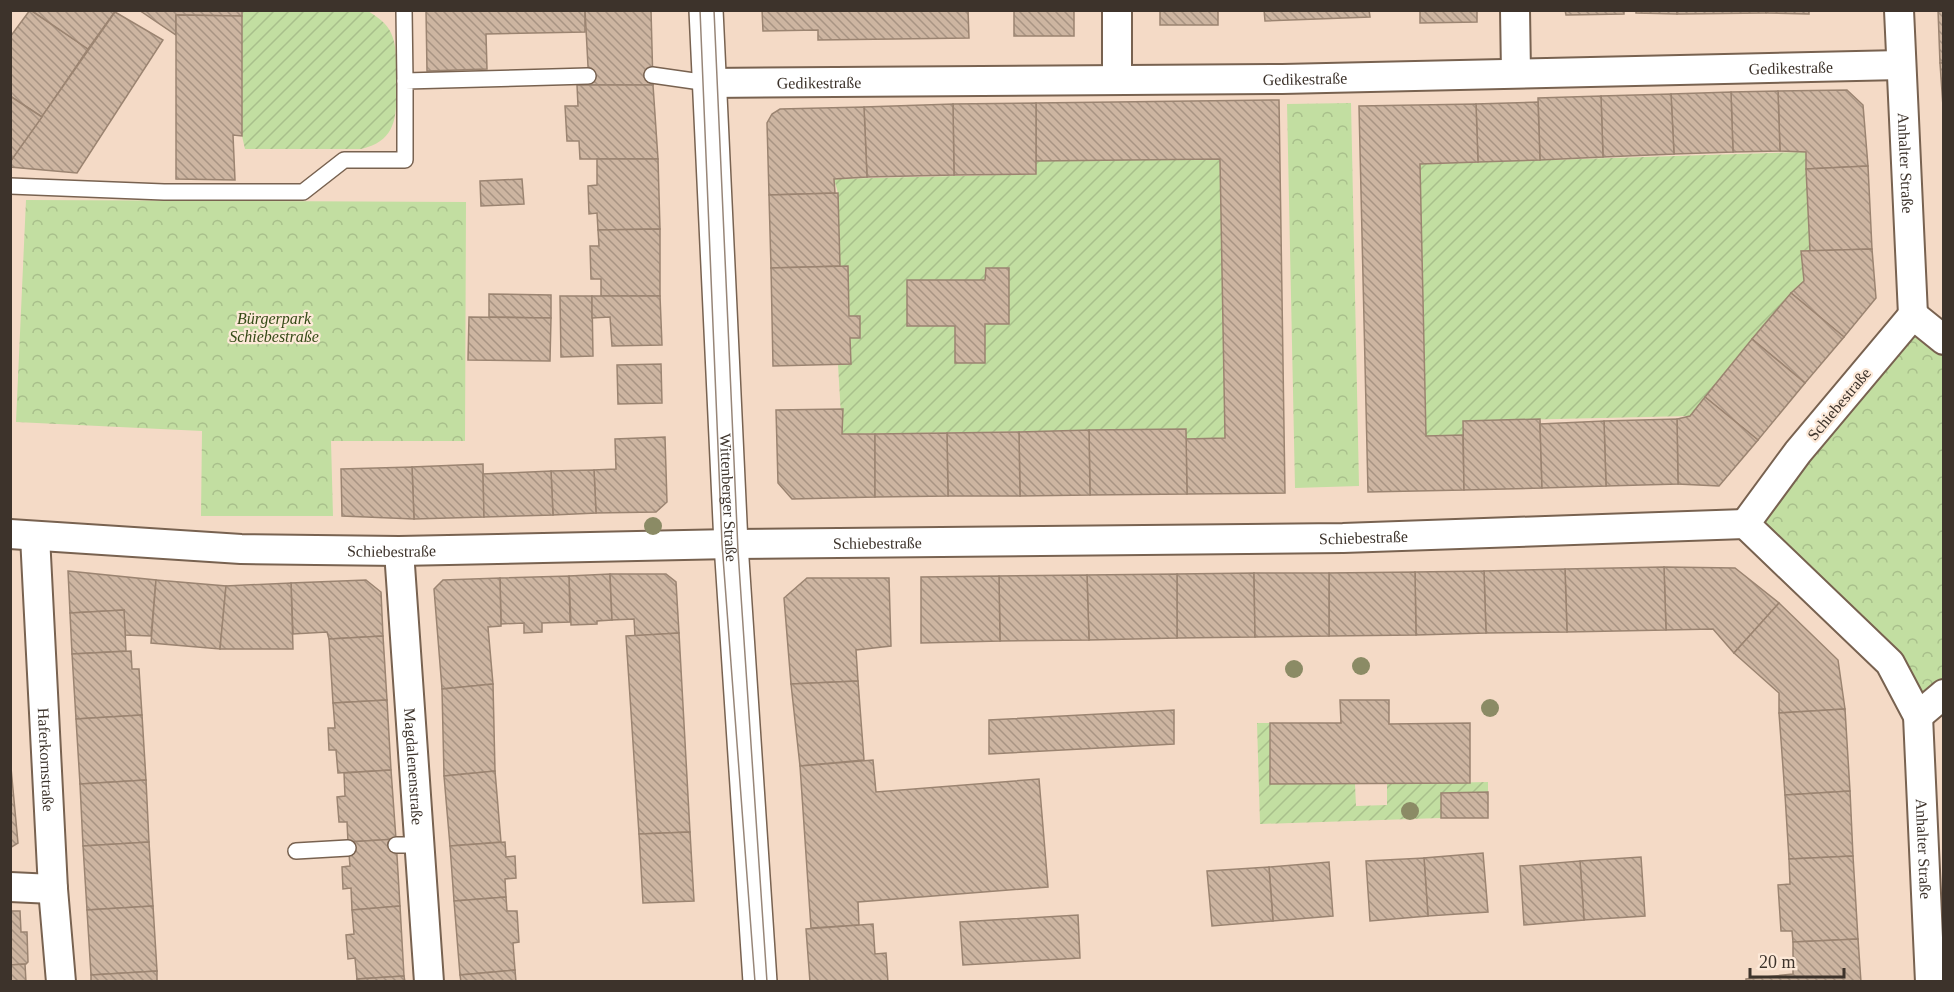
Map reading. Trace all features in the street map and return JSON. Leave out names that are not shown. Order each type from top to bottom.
[{"type":"main road","name":"Wittenberger Straße","points":[[706,10],[731,544],[760,981]]},
{"type":"street","points":[[1117,10],[1117,78]]},
{"type":"street","points":[[1515,10],[1516,73]]},
{"type":"street","name":"Anhalter Straße","points":[[1899,10],[1913,315]]},
{"type":"street","name":"Gedikestraße","points":[[708,83],[1117,78],[1282,79],[1900,66]]},
{"type":"street","points":[[1913,315],[1944,340]]},
{"type":"street","name":"Schiebestraße","points":[[23,535],[241,549],[399,551],[731,544],[1352,538],[1745,524],[1798,452],[1913,315]]},
{"type":"street","points":[[1745,524],[1890,663],[1918,716],[1944,694]]},
{"type":"street","name":"Haferkornstraße","points":[[23,535],[61,981]]},
{"type":"street","name":"Magdalenenstraße","points":[[399,551],[408,845],[429,981]]},
{"type":"street","name":"Anhalter Straße","points":[[1918,716],[1930,981]]},
{"type":"street","points":[[10,887],[53,889]]},
{"type":"lane","points":[[10,186],[164,192],[303,192],[344,160],[405,160],[404,10]]},
{"type":"lane","points":[[652,75],[708,83]]},
{"type":"lane","points":[[405,81],[588,76]]},
{"type":"lane","points":[[296,851],[348,848]]},
{"type":"green space","points":[[242,11],[368,11],[381,20],[393,38],[396,58],[396,110],[394,121],[384,138],[374,145],[361,149],[245,149],[242,136]]},
{"type":"green space","points":[[1351,103],[1359,486],[1295,488],[1287,104]]},
{"type":"green space","points":[[1806,152],[1810,251],[1801,251],[1804,281],[1690,416],[1463,421],[1463,435],[1426,436],[1420,164]]},
{"type":"green space","points":[[1220,159],[1225,438],[1186,439],[1186,429],[842,434],[838,364],[851,364],[848,266],[840,266],[838,193],[834,179],[1036,174],[1036,161]]},
{"type":"green space","name":"Bürgerpark Schiebestraße","points":[[26,200],[466,202],[465,441],[331,441],[333,516],[201,516],[202,431],[16,422]]},
{"type":"green space","points":[[1913,315],[1943,340],[1943,694],[1918,716],[1890,663],[1745,524]]},
{"type":"green space","points":[[1257,723],[1270,723],[1271,784],[1355,784],[1356,806],[1387,805],[1387,784],[1488,782],[1488,792],[1441,793],[1441,818],[1260,824]]},
{"type":"building","points":[[30,10],[88,49],[42,117],[10,96],[10,37]]},
{"type":"building","points":[[31,10],[116,10],[88,49]]},
{"type":"building","points":[[139,10],[242,10],[242,16],[176,15],[176,35]]},
{"type":"building","points":[[426,10],[585,10],[585,32],[486,34],[487,69],[427,71]]},
{"type":"building","points":[[585,10],[651,10],[653,85],[589,85]]},
{"type":"building","points":[[762,10],[968,10],[969,38],[818,40],[818,30],[763,31]]},
{"type":"building","points":[[1014,10],[1074,10],[1074,36],[1014,36]]},
{"type":"building","points":[[1160,10],[1218,10],[1218,25],[1160,25]]},
{"type":"building","points":[[1264,10],[1369,10],[1370,17],[1265,21]]},
{"type":"building","points":[[1420,10],[1477,10],[1477,22],[1420,23]]},
{"type":"building","points":[[1565,10],[1624,10],[1624,14],[1566,15]]},
{"type":"building","points":[[1636,10],[1677,10],[1677,14],[1636,13]]},
{"type":"building","points":[[1677,10],[1765,10],[1766,13],[1677,14]]},
{"type":"building","points":[[1765,10],[1809,10],[1809,14],[1766,13]]},
{"type":"building","points":[[1938,10],[1944,10],[1944,63],[1940,63]]},
{"type":"building","points":[[115,12],[163,40],[77,173],[10,167],[10,162]]},
{"type":"building","points":[[176,15],[242,16],[242,136],[233,135],[235,180],[176,179]]},
{"type":"building","points":[[1940,63],[1944,63],[1944,121]]},
{"type":"building","points":[[577,85],[653,85],[658,159],[580,159],[579,141],[567,141],[565,106],[578,106]]},
{"type":"building","points":[[1847,90],[1863,105],[1868,166],[1806,169],[1806,152],[1780,151],[1778,91]]},
{"type":"building","points":[[1778,91],[1780,151],[1733,152],[1731,92]]},
{"type":"building","points":[[1731,92],[1733,152],[1674,154],[1671,94]]},
{"type":"building","points":[[1671,94],[1674,154],[1603,157],[1601,96]]},
{"type":"building","points":[[10,96],[42,117],[10,162]]},
{"type":"building","points":[[1601,96],[1603,157],[1540,160],[1538,98]]},
{"type":"building","points":[[1279,100],[1285,493],[1187,494],[1186,439],[1225,438],[1220,159],[1036,161],[1036,103]]},
{"type":"building","points":[[1538,102],[1540,160],[1478,162],[1476,104]]},
{"type":"building","points":[[1036,103],[1036,174],[954,175],[953,104]]},
{"type":"building","points":[[953,104],[954,175],[867,177],[864,107]]},
{"type":"building","points":[[1476,104],[1478,162],[1420,164],[1426,436],[1463,435],[1464,490],[1368,492],[1359,106]]},
{"type":"building","points":[[864,107],[867,177],[834,179],[835,193],[769,195],[767,123],[772,114],[780,109]]},
{"type":"building","points":[[597,159],[658,159],[660,229],[598,230],[597,213],[589,214],[588,186],[597,185]]},
{"type":"building","points":[[1868,166],[1872,249],[1810,251],[1806,169]]},
{"type":"building","points":[[522,179],[524,204],[481,206],[480,181]]},
{"type":"building","points":[[838,193],[840,266],[771,268],[769,195]]},
{"type":"building","points":[[660,229],[660,296],[601,296],[601,279],[591,279],[590,246],[599,246],[598,230]]},
{"type":"building","points":[[1872,249],[1876,298],[1844,337],[1791,293],[1804,281],[1801,251]]},
{"type":"building","points":[[848,266],[849,316],[860,316],[860,338],[850,338],[851,364],[773,366],[771,268]]},
{"type":"building","points":[[986,268],[1009,268],[1009,324],[985,324],[985,363],[955,363],[955,326],[907,326],[907,280],[985,280]]},
{"type":"building","points":[[1791,293],[1844,337],[1805,383],[1752,339]]},
{"type":"building","points":[[489,294],[551,295],[551,318],[489,317]]},
{"type":"building","points":[[560,296],[592,296],[593,356],[561,357]]},
{"type":"building","points":[[592,296],[660,296],[662,345],[612,346],[610,317],[592,318]]},
{"type":"building","points":[[469,317],[551,318],[550,361],[468,360]]},
{"type":"building","points":[[1752,339],[1805,383],[1758,440],[1705,397]]},
{"type":"building","points":[[661,364],[662,403],[618,404],[617,365]]},
{"type":"building","points":[[1705,397],[1758,440],[1719,486],[1678,484],[1677,419],[1690,416]]},
{"type":"building","points":[[843,409],[842,434],[875,434],[875,497],[792,499],[778,483],[776,410]]},
{"type":"building","points":[[1540,419],[1542,488],[1464,490],[1463,421]]},
{"type":"building","points":[[1677,419],[1678,484],[1606,486],[1604,421]]},
{"type":"building","points":[[1604,421],[1606,486],[1542,488],[1540,424]]},
{"type":"building","points":[[1186,429],[1187,494],[1090,495],[1089,430]]},
{"type":"building","points":[[1089,430],[1090,495],[1020,496],[1019,432]]},
{"type":"building","points":[[1019,432],[1020,496],[948,496],[947,433]]},
{"type":"building","points":[[947,433],[948,496],[875,497],[875,434]]},
{"type":"building","points":[[665,437],[667,502],[656,512],[596,513],[594,470],[616,469],[615,439]]},
{"type":"building","points":[[483,464],[484,517],[414,519],[412,467]]},
{"type":"building","points":[[412,467],[414,519],[342,516],[341,469]]},
{"type":"building","points":[[594,470],[596,513],[553,515],[551,471]]},
{"type":"building","points":[[551,471],[553,515],[484,517],[483,474]]},
{"type":"building","points":[[1664,567],[1735,568],[1779,603],[1734,653],[1713,629],[1666,630]]},
{"type":"building","points":[[1664,567],[1666,630],[1567,632],[1565,569]]},
{"type":"building","points":[[1565,569],[1567,632],[1486,633],[1484,571]]},
{"type":"building","points":[[68,571],[156,580],[151,636],[125,635],[124,610],[70,613]]},
{"type":"building","points":[[1484,571],[1486,633],[1416,635],[1415,572]]},
{"type":"building","points":[[1415,572],[1416,635],[1329,636],[1329,573]]},
{"type":"building","points":[[1254,573],[1255,637],[1177,638],[1177,574]]},
{"type":"building","points":[[1254,573],[1329,573],[1329,636],[1255,637]]},
{"type":"building","points":[[610,574],[612,620],[597,621],[597,624],[571,625],[569,576]]},
{"type":"building","points":[[610,574],[666,574],[676,582],[679,633],[635,636],[634,619],[612,620]]},
{"type":"building","points":[[1177,574],[1177,638],[1089,640],[1087,575]]},
{"type":"building","points":[[1087,575],[1089,640],[1000,641],[999,576]]},
{"type":"building","points":[[569,576],[570,622],[542,623],[542,632],[524,633],[524,623],[501,624],[500,578]]},
{"type":"building","points":[[999,576],[1000,641],[921,643],[921,577]]},
{"type":"building","points":[[500,578],[501,626],[488,627],[493,684],[442,689],[434,589],[443,580]]},
{"type":"building","points":[[807,578],[889,578],[891,646],[856,650],[858,681],[791,684],[784,598]]},
{"type":"building","points":[[156,580],[226,586],[220,649],[151,643]]},
{"type":"building","points":[[366,580],[381,592],[383,636],[329,639],[327,632],[293,634],[291,583]]},
{"type":"building","points":[[291,583],[293,649],[220,649],[226,586]]},
{"type":"building","points":[[1779,603],[1838,660],[1845,709],[1779,713],[1779,693],[1734,653]]},
{"type":"building","points":[[124,610],[126,651],[72,654],[70,613]]},
{"type":"building","points":[[679,633],[690,832],[639,834],[626,636]]},
{"type":"building","points":[[383,636],[387,700],[333,703],[329,639]]},
{"type":"building","points":[[131,651],[132,669],[139,669],[142,715],[76,719],[72,654]]},
{"type":"building","points":[[858,681],[864,760],[800,766],[791,684]]},
{"type":"building","points":[[493,684],[495,771],[444,776],[442,689]]},
{"type":"building","points":[[387,700],[391,770],[338,773],[336,750],[329,750],[328,728],[335,728],[333,703]]},
{"type":"building","points":[[1340,700],[1389,700],[1389,724],[1470,723],[1470,783],[1270,784],[1270,723],[1341,723]]},
{"type":"building","points":[[1845,709],[1850,791],[1785,795],[1779,713]]},
{"type":"building","points":[[1174,710],[1174,744],[989,754],[989,720]]},
{"type":"building","points":[[142,715],[146,780],[80,784],[76,719]]},
{"type":"building","points":[[10,757],[18,843],[10,848]]},
{"type":"building","points":[[873,760],[876,792],[1039,779],[1048,887],[858,902],[859,925],[811,928],[800,766]]},
{"type":"building","points":[[391,770],[396,839],[348,842],[347,822],[339,822],[337,797],[345,796],[344,773]]},
{"type":"building","points":[[495,771],[501,842],[450,846],[444,776]]},
{"type":"building","points":[[146,780],[149,842],[83,846],[80,784]]},
{"type":"building","points":[[1850,791],[1853,856],[1789,859],[1785,795]]},
{"type":"building","points":[[1488,792],[1488,818],[1441,818],[1441,793]]},
{"type":"building","points":[[690,832],[694,901],[643,903],[639,834]]},
{"type":"building","points":[[396,839],[400,906],[352,910],[351,888],[343,889],[342,867],[350,866],[348,842]]},
{"type":"building","points":[[149,842],[153,906],[87,910],[83,846]]},
{"type":"building","points":[[505,842],[506,857],[515,856],[516,878],[505,879],[506,897],[454,901],[450,846]]},
{"type":"building","points":[[1483,853],[1488,912],[1428,916],[1424,858]]},
{"type":"building","points":[[1853,856],[1858,939],[1793,942],[1792,931],[1781,931],[1778,885],[1790,884],[1789,859]]},
{"type":"building","points":[[1641,857],[1645,916],[1584,920],[1580,861]]},
{"type":"building","points":[[1424,858],[1428,916],[1370,921],[1366,861]]},
{"type":"building","points":[[1580,861],[1584,920],[1524,925],[1520,866]]},
{"type":"building","points":[[1329,862],[1333,916],[1273,921],[1269,867]]},
{"type":"building","points":[[1269,867],[1273,921],[1212,926],[1207,871]]},
{"type":"building","points":[[506,897],[507,911],[517,911],[519,942],[513,943],[515,970],[460,975],[454,901]]},
{"type":"building","points":[[153,906],[157,971],[91,975],[87,910]]},
{"type":"building","points":[[400,906],[404,976],[357,979],[355,958],[348,959],[346,935],[354,934],[352,910]]},
{"type":"building","points":[[10,911],[20,911],[21,932],[27,932],[28,962],[26,964],[10,965]]},
{"type":"building","points":[[1078,915],[1080,958],[963,965],[960,922]]},
{"type":"building","points":[[873,924],[875,954],[886,953],[888,982],[810,982],[806,929]]},
{"type":"building","points":[[1858,939],[1861,982],[1746,982],[1746,979],[1793,974],[1793,942]]},
{"type":"building","points":[[25,964],[26,982],[10,982],[10,965]]},
{"type":"building","points":[[515,970],[516,982],[461,982],[460,975]]},
{"type":"building","points":[[157,971],[157,982],[91,982],[91,975]]},
{"type":"building","points":[[404,976],[405,982],[357,982],[357,979]]},
{"type":"tram line","points":[[700,10],[722,544],[755,982]]},
{"type":"tram line","points":[[714,10],[738,551],[767,982]]}]
